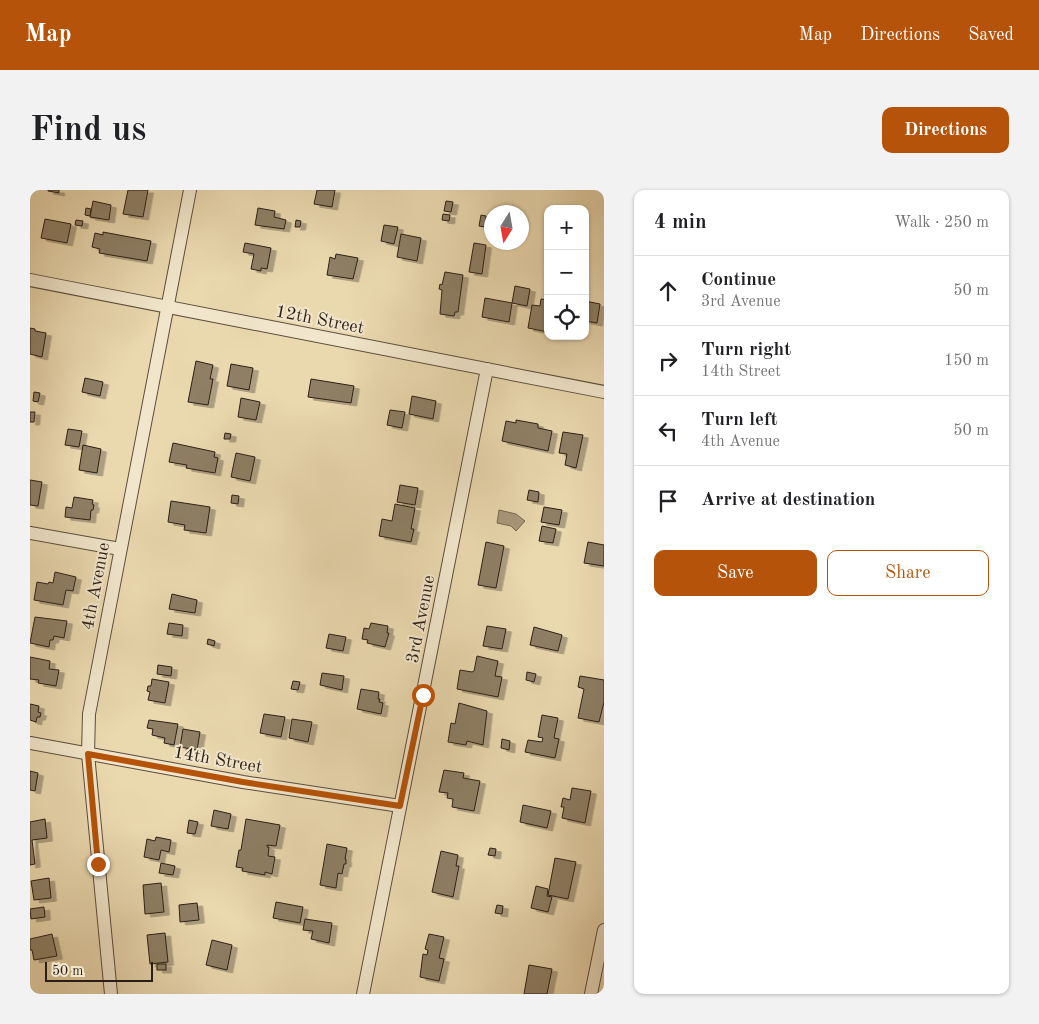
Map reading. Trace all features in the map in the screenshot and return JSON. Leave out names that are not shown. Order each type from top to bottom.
[{"type":"street","name":"4th Avenue","points":[[111,994],[88,754],[90,705],[190,190]]},
{"type":"street","name":"12th Street","points":[[30,280],[604,392]]},
{"type":"street","name":"3rd Avenue","points":[[363,994],[487,369]]},
{"type":"street","points":[[30,533],[120,549]]},
{"type":"street","name":"14th Street","points":[[30,743],[252,783],[400,806]]},
{"type":"street","points":[[591,994],[604,930]]},
{"type":"shaded area","points":[[499,510],[516,514],[525,521],[516,531],[511,526],[497,523]]},
{"type":"building","points":[[59,190],[59,193],[48,191]]},
{"type":"building","points":[[128,190],[148,190],[143,217],[123,214]]},
{"type":"building","points":[[317,190],[335,190],[332,207],[314,204]]},
{"type":"building","points":[[93,201],[111,205],[109,220],[90,217]]},
{"type":"building","points":[[446,201],[453,202],[451,212],[444,211]]},
{"type":"building","points":[[86,208],[91,209],[90,216],[85,215]]},
{"type":"building","points":[[258,208],[275,211],[274,217],[286,220],[284,229],[255,225]]},
{"type":"building","points":[[443,214],[450,215],[449,221],[442,220]]},
{"type":"building","points":[[481,215],[484,216],[484,227],[479,226]]},
{"type":"building","points":[[45,219],[71,224],[67,243],[41,238]]},
{"type":"building","points":[[76,220],[83,221],[82,226],[75,225]]},
{"type":"building","points":[[296,220],[301,221],[300,227],[295,227]]},
{"type":"building","points":[[384,225],[398,227],[394,244],[381,241]]},
{"type":"building","points":[[103,232],[151,241],[147,261],[99,253],[100,249],[92,247],[95,233],[103,235]]},
{"type":"building","points":[[401,234],[421,238],[417,261],[397,257]]},
{"type":"building","points":[[245,243],[271,248],[267,269],[261,268],[261,271],[251,269],[254,254],[243,252]]},
{"type":"building","points":[[474,243],[484,245],[485,250],[482,274],[469,272]]},
{"type":"building","points":[[336,254],[358,258],[353,279],[327,275],[330,257],[335,259]]},
{"type":"building","points":[[445,272],[463,275],[458,312],[455,312],[454,316],[440,314],[442,290],[439,289]]},
{"type":"building","points":[[515,286],[530,289],[527,306],[512,303]]},
{"type":"building","points":[[485,298],[512,303],[509,322],[482,317]]},
{"type":"building","points":[[541,299],[544,299],[544,331],[528,328],[532,305],[540,306]]},
{"type":"building","points":[[589,302],[600,304],[597,323],[589,322]]},
{"type":"building","points":[[30,328],[46,333],[42,357],[30,354]]},
{"type":"building","points":[[196,361],[213,365],[210,379],[213,379],[208,405],[188,402]]},
{"type":"building","points":[[231,364],[253,368],[249,390],[227,386]]},
{"type":"building","points":[[85,378],[103,382],[100,396],[82,392]]},
{"type":"building","points":[[311,379],[354,386],[351,403],[308,397]]},
{"type":"building","points":[[34,392],[40,393],[38,402],[33,401]]},
{"type":"building","points":[[412,396],[436,401],[433,419],[409,414]]},
{"type":"building","points":[[241,398],[260,402],[256,420],[238,417]]},
{"type":"building","points":[[390,410],[405,412],[402,428],[387,425]]},
{"type":"building","points":[[30,412],[35,412],[34,422],[30,422]]},
{"type":"building","points":[[516,420],[538,424],[538,428],[552,431],[548,451],[502,441],[506,421],[516,423]]},
{"type":"building","points":[[68,429],[82,431],[79,447],[65,445]]},
{"type":"building","points":[[563,432],[583,435],[576,468],[565,465],[567,454],[559,453]]},
{"type":"building","points":[[225,433],[231,434],[230,439],[224,439]]},
{"type":"building","points":[[173,443],[215,452],[214,457],[218,458],[215,473],[186,468],[187,465],[169,462]]},
{"type":"building","points":[[83,445],[101,449],[97,473],[79,470]]},
{"type":"building","points":[[236,453],[255,457],[250,481],[231,477]]},
{"type":"building","points":[[30,480],[42,482],[38,506],[30,505]]},
{"type":"building","points":[[400,485],[418,488],[415,505],[397,502]]},
{"type":"building","points":[[529,490],[539,492],[538,502],[527,500]]},
{"type":"building","points":[[232,495],[239,496],[238,504],[231,503]]},
{"type":"building","points":[[74,497],[93,500],[92,504],[94,505],[93,510],[91,510],[90,520],[65,517],[66,507],[72,508]]},
{"type":"building","points":[[171,501],[210,507],[206,533],[184,530],[185,525],[168,522]]},
{"type":"building","points":[[395,504],[415,508],[411,529],[414,529],[411,542],[379,536],[382,519],[392,521]]},
{"type":"building","points":[[544,507],[562,510],[559,525],[541,522]]},
{"type":"building","points":[[542,526],[556,529],[553,543],[539,541]]},
{"type":"building","points":[[486,542],[504,546],[496,588],[478,585]]},
{"type":"building","points":[[588,542],[604,545],[604,566],[584,563]]},
{"type":"building","points":[[55,572],[76,577],[73,591],[66,590],[63,605],[34,600],[37,582],[53,583]]},
{"type":"building","points":[[172,594],[197,600],[195,613],[169,609]]},
{"type":"building","points":[[35,617],[67,621],[64,638],[54,636],[53,640],[50,640],[49,647],[30,643]]},
{"type":"building","points":[[169,623],[183,625],[182,636],[167,634]]},
{"type":"building","points":[[371,623],[388,626],[387,633],[389,633],[385,647],[367,643],[368,640],[362,639],[364,628],[369,629]]},
{"type":"building","points":[[487,626],[506,629],[502,649],[483,646]]},
{"type":"building","points":[[534,627],[562,635],[558,651],[530,645]]},
{"type":"building","points":[[329,634],[346,637],[343,651],[326,648]]},
{"type":"building","points":[[208,639],[215,641],[214,646],[207,644]]},
{"type":"building","points":[[477,656],[498,661],[495,676],[502,677],[498,697],[457,689],[460,670],[474,671]]},
{"type":"building","points":[[30,657],[50,661],[49,669],[59,670],[56,686],[38,683],[39,680],[30,679]]},
{"type":"building","points":[[158,665],[172,667],[171,676],[157,674]]},
{"type":"building","points":[[527,672],[536,674],[534,682],[526,680]]},
{"type":"building","points":[[322,673],[344,676],[342,690],[320,685]]},
{"type":"building","points":[[580,676],[604,680],[604,702],[599,722],[578,718],[584,689],[578,687]]},
{"type":"building","points":[[152,679],[169,682],[165,703],[148,700],[150,692],[147,691],[148,686],[151,686]]},
{"type":"building","points":[[293,681],[300,682],[298,690],[291,689]]},
{"type":"building","points":[[361,689],[379,692],[379,702],[383,703],[381,714],[357,709]]},
{"type":"building","points":[[459,703],[487,711],[483,745],[467,741],[466,745],[448,742],[451,723],[455,724]]},
{"type":"building","points":[[30,704],[39,706],[38,712],[41,713],[40,717],[37,717],[36,722],[30,720]]},
{"type":"building","points":[[264,714],[285,717],[281,737],[260,733]]},
{"type":"building","points":[[542,715],[558,718],[554,738],[559,739],[555,758],[525,752],[528,740],[542,742],[543,738],[538,737]]},
{"type":"building","points":[[292,719],[312,722],[308,742],[289,738]]},
{"type":"building","points":[[149,720],[178,724],[174,745],[164,743],[165,738],[152,735],[153,729],[147,728]]},
{"type":"building","points":[[183,729],[200,732],[197,750],[180,747]]},
{"type":"building","points":[[502,739],[510,741],[509,750],[501,748]]},
{"type":"building","points":[[444,770],[464,773],[463,778],[480,781],[474,811],[452,807],[453,799],[447,798],[448,793],[439,792]]},
{"type":"building","points":[[30,771],[38,773],[35,791],[30,790]]},
{"type":"building","points":[[572,788],[591,791],[585,823],[562,818],[564,807],[561,807],[563,798],[570,800]]},
{"type":"building","points":[[523,805],[551,811],[547,828],[520,822]]},
{"type":"building","points":[[214,810],[231,814],[228,829],[211,826]]},
{"type":"building","points":[[45,819],[47,838],[32,840],[35,864],[30,865],[30,822]]},
{"type":"building","points":[[246,819],[280,825],[276,846],[267,845],[269,847],[268,856],[275,857],[272,874],[265,872],[265,875],[242,871],[243,868],[236,867]]},
{"type":"building","points":[[189,820],[198,822],[195,834],[187,833]]},
{"type":"building","points":[[156,837],[171,840],[169,852],[161,850],[159,860],[144,857],[147,839],[155,841]]},
{"type":"building","points":[[327,844],[347,848],[346,864],[344,864],[342,874],[338,873],[336,888],[320,885]]},
{"type":"building","points":[[490,848],[496,849],[495,856],[488,855]]},
{"type":"building","points":[[441,851],[458,855],[456,866],[459,866],[453,897],[432,892]]},
{"type":"building","points":[[555,858],[576,862],[568,899],[548,895]]},
{"type":"building","points":[[161,863],[175,866],[173,875],[159,873]]},
{"type":"building","points":[[49,878],[51,898],[34,900],[31,881]]},
{"type":"building","points":[[161,883],[164,912],[145,914],[143,885]]},
{"type":"building","points":[[536,886],[548,889],[547,896],[552,897],[548,912],[531,908]]},
{"type":"building","points":[[276,902],[303,907],[300,923],[273,918]]},
{"type":"building","points":[[197,903],[199,920],[180,922],[179,905]]},
{"type":"building","points":[[497,905],[503,906],[502,914],[495,913]]},
{"type":"building","points":[[44,907],[45,917],[31,919],[30,909]]},
{"type":"building","points":[[305,919],[332,923],[329,943],[311,939],[313,931],[303,930]]},
{"type":"building","points":[[165,933],[168,962],[150,964],[147,935]]},
{"type":"building","points":[[52,934],[57,956],[34,960],[32,950],[30,950],[30,939]]},
{"type":"building","points":[[429,934],[444,937],[439,958],[444,959],[439,981],[420,977],[423,954],[427,955],[428,950],[425,949]]},
{"type":"building","points":[[212,940],[232,945],[227,970],[206,965]]},
{"type":"building","points":[[157,964],[166,964],[166,970],[157,970]]},
{"type":"building","points":[[529,965],[552,969],[547,994],[524,994]]},
{"type":"route","points":[[98,864],[88,754],[243,782],[400,806],[423,695]]}]
